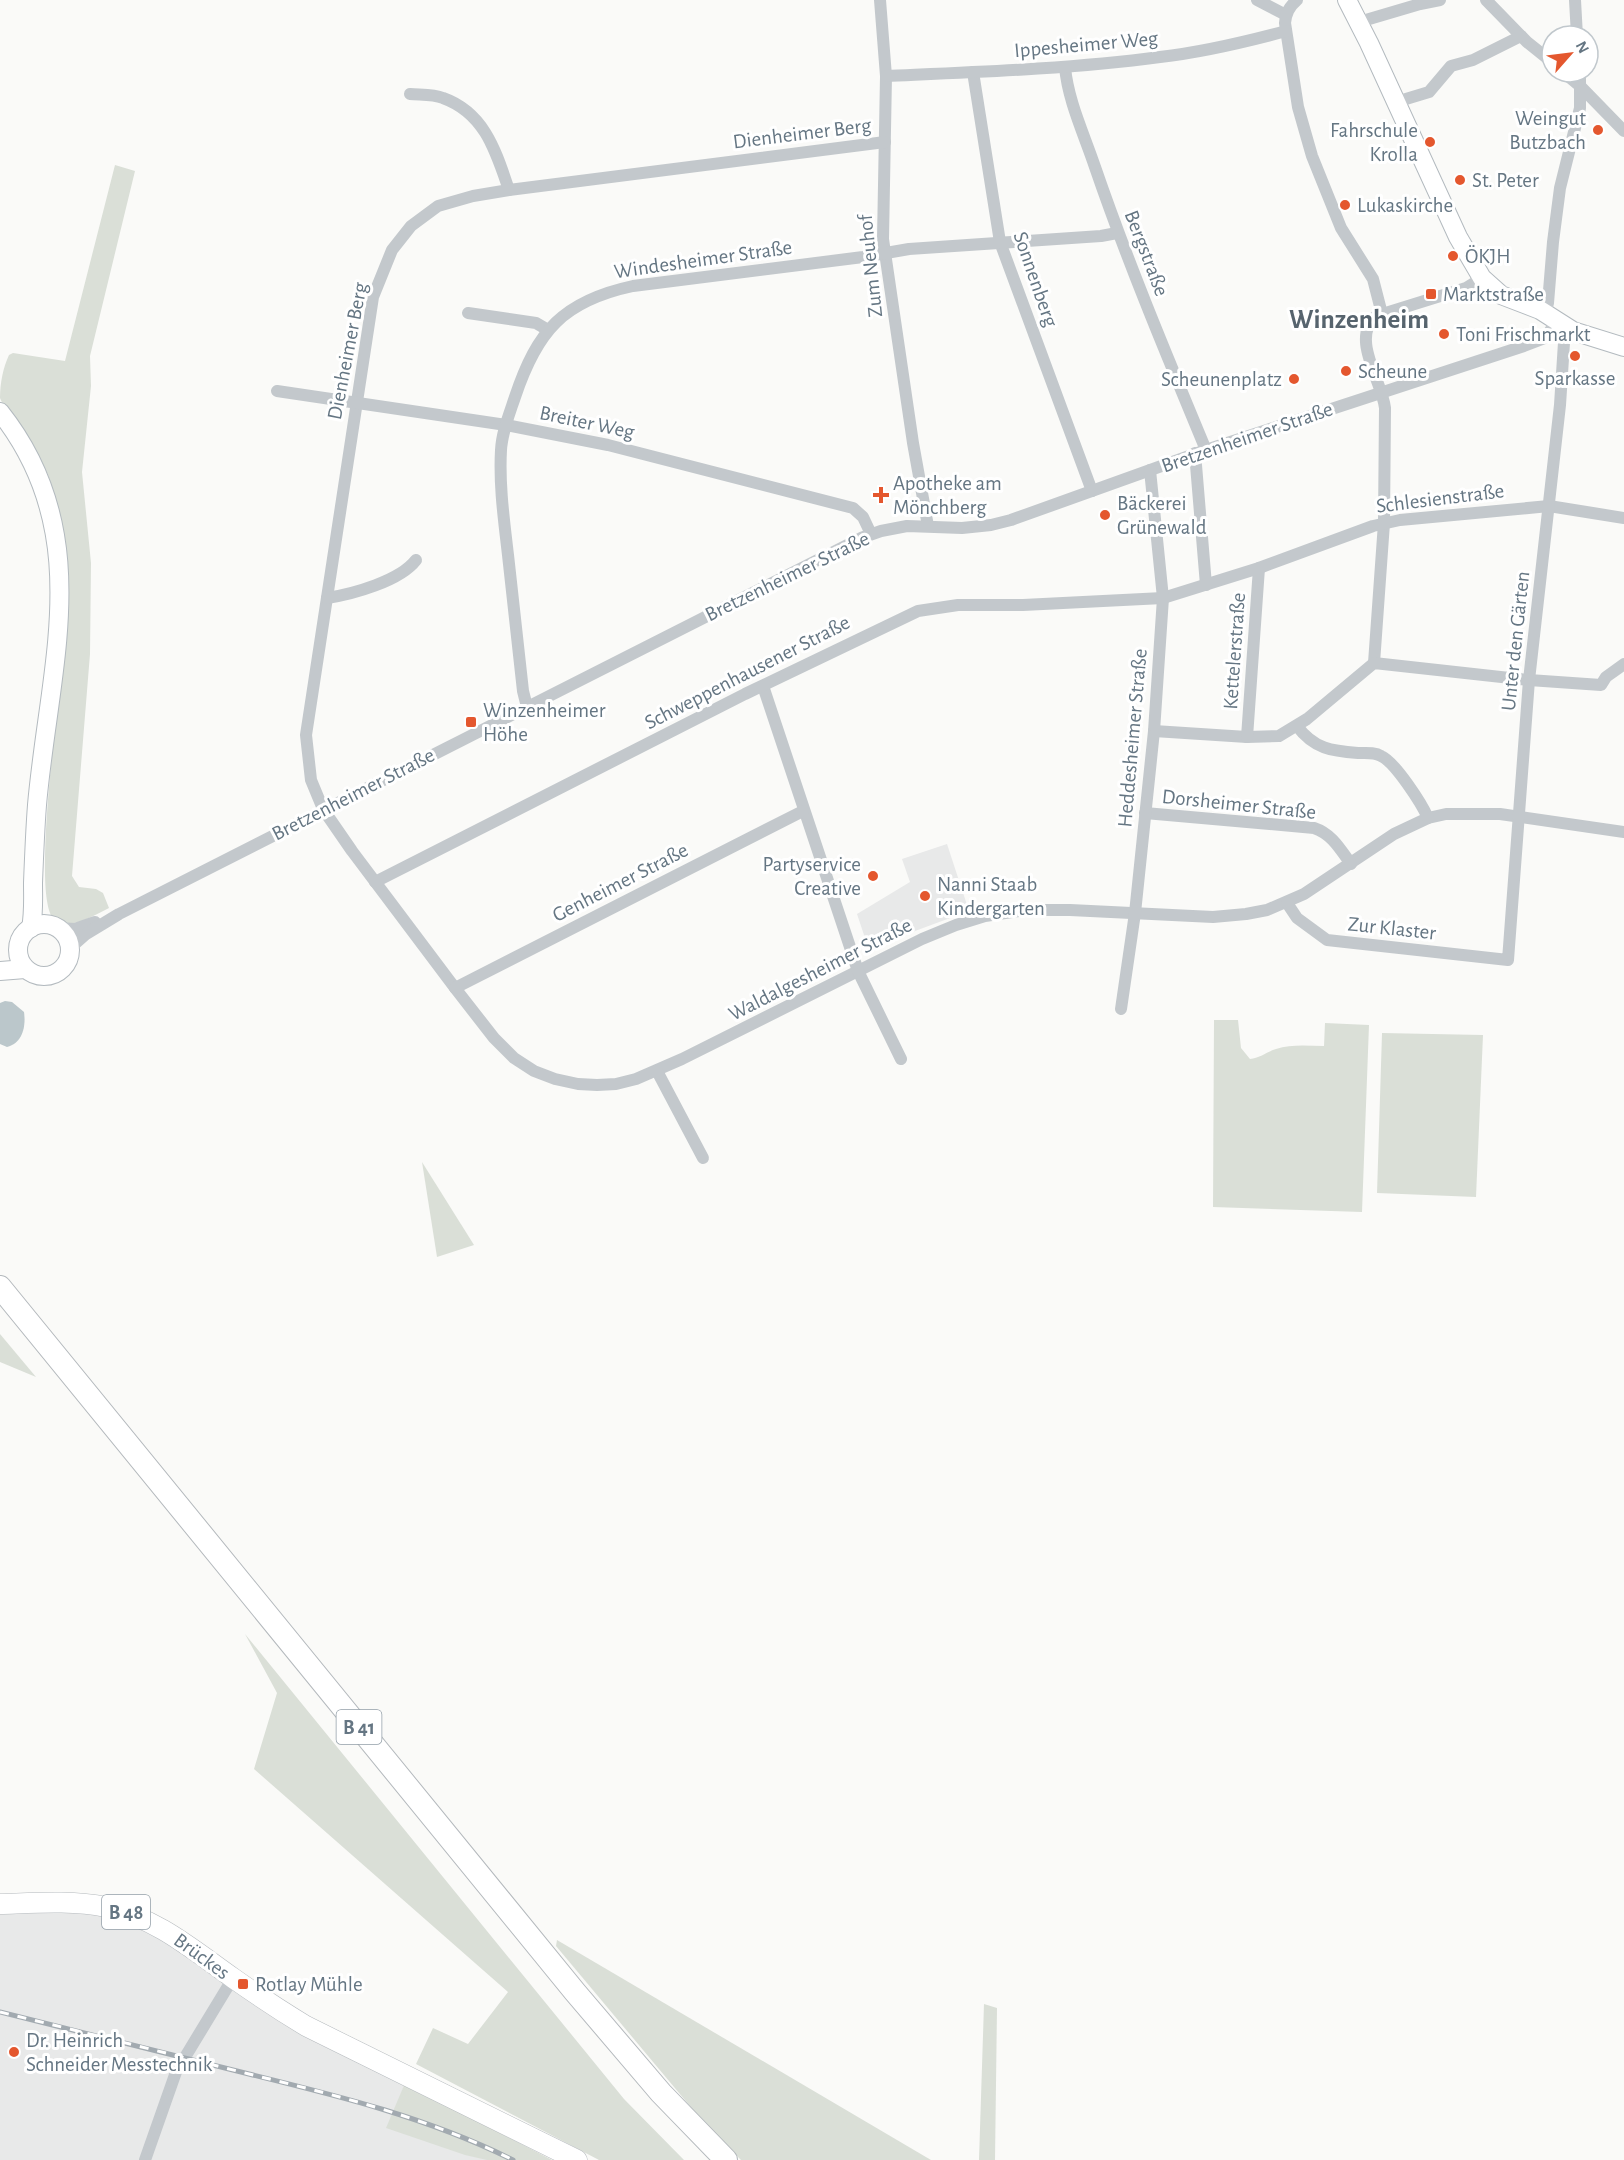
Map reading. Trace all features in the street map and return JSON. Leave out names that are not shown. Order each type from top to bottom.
[{"type":"highway","name":"B 41","points":[[0,1287],[575,1992],[661,2093],[726,2160]]},
{"type":"highway","name":"B 41","points":[[0,1310],[564,2002],[610,2056],[706,2160]]},
{"type":"main road","name":"Brückes","points":[[0,1904],[86,1904],[104,1906],[148,1920],[281,2011],[577,2160]]},
{"type":"street","name":"Zum Neuhof","points":[[880,0],[886,76],[884,253],[928,526]]},
{"type":"street","points":[[1257,0],[1286,15]]},
{"type":"street","points":[[1297,0],[1286,15],[1286,31],[1298,107],[1312,156],[1341,228],[1373,279],[1382,314]]},
{"type":"street","points":[[1347,0],[1458,237],[1482,278],[1493,290],[1506,298],[1624,347]]},
{"type":"street","points":[[1359,22],[1440,0]]},
{"type":"street","points":[[1486,0],[1540,52]]},
{"type":"street","points":[[1575,0],[1576,24]]},
{"type":"street","name":"Ippesheimer Weg","points":[[886,76],[1065,67],[1192,53],[1286,31]]},
{"type":"street","points":[[1396,102],[1429,92],[1451,66],[1473,60],[1521,36]]},
{"type":"street","name":"Bergstraße","points":[[1065,67],[1066,81],[1074,108],[1117,233],[1200,452],[1206,585]]},
{"type":"street","name":"Sonnenberg","points":[[973,72],[1000,242],[1092,491]]},
{"type":"street","points":[[1577,84],[1624,131]]},
{"type":"street","name":"Unter den Gärten","points":[[1508,960],[1529,680],[1560,405],[1556,320],[1548,303],[1553,242],[1560,188],[1580,108],[1581,84]]},
{"type":"street","points":[[410,94],[442,97],[475,116],[496,151],[509,190]]},
{"type":"street","name":"Dienheimer Berg","points":[[323,809],[311,780],[306,735],[355,404],[373,297],[392,250],[411,226],[438,206],[473,196],[885,142]]},
{"type":"street","name":"Windesheimer Straße","points":[[527,707],[523,691],[502,498],[501,450],[506,425],[531,356],[548,330],[558,320],[585,301],[617,290],[931,247],[1117,233]]},
{"type":"street","points":[[1374,663],[1384,523],[1385,408],[1382,391],[1366,349],[1365,338],[1370,322],[1382,314],[1460,290],[1482,278]]},
{"type":"street","points":[[468,313],[536,323],[548,330]]},
{"type":"street","name":"Bretzenheimer Straße","points":[[69,949],[86,934],[119,914],[871,534],[907,526],[962,528],[991,525],[1200,452],[1540,340],[1548,334],[1556,320]]},
{"type":"street","name":"Breiter Weg","points":[[276,391],[506,425],[608,445],[853,508],[863,517],[871,534]]},
{"type":"street","points":[[0,412],[29,455],[45,492],[55,530],[60,570],[60,610],[37,805],[31,928]]},
{"type":"street","name":"Heddesheimer Straße","points":[[1121,1009],[1135,913],[1154,731],[1163,598],[1150,470]]},
{"type":"street","name":"Schlesienstraße","points":[[1163,598],[1259,568],[1384,523],[1549,506],[1624,518]]},
{"type":"street","points":[[327,598],[341,596],[400,575],[410,569],[416,560]]},
{"type":"street","name":"Kettelerstraße","points":[[1247,736],[1259,568]]},
{"type":"street","name":"Schweppenhausener Straße","points":[[375,882],[903,616],[932,607],[1163,598]]},
{"type":"street","points":[[1154,731],[1273,737],[1297,726],[1374,663],[1529,680],[1601,685],[1606,677],[1624,664]]},
{"type":"street","points":[[763,686],[858,971],[901,1059]]},
{"type":"street","points":[[1297,726],[1310,741],[1321,747],[1382,756],[1397,771],[1428,818]]},
{"type":"street","name":"Waldalgesheimer Straße","points":[[323,809],[455,988],[514,1058],[534,1071],[566,1082],[597,1085],[626,1082],[657,1071],[943,930],[985,916],[1043,909],[1231,916],[1267,910],[1304,894],[1394,834],[1428,818],[1461,813],[1500,813],[1624,832]]},
{"type":"street","name":"Genheimer Straße","points":[[455,988],[803,811]]},
{"type":"street","name":"Dorsheimer Straße","points":[[1145,813],[1314,828],[1333,839],[1351,864]]},
{"type":"street","points":[[0,971],[25,969],[39,976],[56,973],[68,960],[69,949],[66,937],[53,927],[40,898],[34,857]]},
{"type":"street","name":"Zur Klaster","points":[[1287,903],[1297,918],[1327,940],[1508,960]]},
{"type":"street","name":"Bretzenheimer Straße","points":[[53,927],[75,929],[119,914]]},
{"type":"street","points":[[25,969],[18,951],[21,938],[31,928],[40,925],[53,927]]},
{"type":"street","points":[[0,965],[18,951]]},
{"type":"street","points":[[657,1071],[703,1158]]},
{"type":"street","points":[[145,2160],[176,2072],[233,1978]]},
{"type":"shaded area","points":[[115,165],[135,171],[90,356],[91,386],[82,472],[91,563],[90,654],[72,876],[79,887],[96,889],[103,893],[109,908],[82,921],[67,924],[54,919],[47,901],[45,867],[50,770],[68,604],[67,555],[58,506],[48,475],[24,431],[2,402],[0,392],[5,365],[9,355],[13,353],[65,361]]},
{"type":"shaded area","name":"Nanni Staab Kindergarten","points":[[947,844],[969,911],[915,931],[879,948],[871,948],[867,944],[857,914],[910,882],[902,859]]},
{"type":"shaded area","points":[[12,1002],[24,1012],[24,1028],[20,1038],[7,1047],[0,1044],[0,1003]]},
{"type":"shaded area","points":[[1214,1020],[1238,1020],[1241,1048],[1250,1059],[1282,1047],[1324,1046],[1325,1023],[1369,1025],[1362,1212],[1213,1207]]},
{"type":"shaded area","points":[[1382,1033],[1483,1035],[1476,1197],[1377,1193]]},
{"type":"shaded area","points":[[422,1162],[474,1245],[437,1257]]},
{"type":"shaded area","points":[[0,1334],[36,1377],[0,1362]]},
{"type":"shaded area","points":[[245,1634],[624,2099],[684,2160],[599,2160],[416,2064],[433,2028],[468,2044],[508,1992],[254,1769],[277,1693]]},
{"type":"shaded area","points":[[0,1897],[89,1897],[303,2016],[411,2069],[395,2109],[522,2160],[0,2160]]},
{"type":"shaded area","points":[[557,1940],[931,2160],[741,2160],[705,2124],[556,1946]]},
{"type":"shaded area","points":[[984,2004],[997,2008],[995,2160],[979,2160]]},
{"type":"shaded area","points":[[405,2083],[552,2160],[487,2160],[465,2155],[386,2128]]},
{"type":"railway","points":[[0,2012],[350,2100],[449,2132],[513,2160]]},
{"type":"place","name":"Weingut Butzbach","points":[[1598,130]]},
{"type":"place","name":"Fahrschule Krolla","points":[[1430,142]]},
{"type":"place","name":"St. Peter","points":[[1460,180]]},
{"type":"place","name":"Lukaskirche","points":[[1345,205]]},
{"type":"place","name":"ÖKJH","points":[[1453,256]]},
{"type":"place","name":"Marktstraße","points":[[1431,294]]},
{"type":"place","name":"Toni Frischmarkt","points":[[1444,334]]},
{"type":"place","name":"Sparkasse","points":[[1575,356]]},
{"type":"place","name":"Scheune","points":[[1346,371]]},
{"type":"place","name":"Scheunenplatz","points":[[1294,379]]},
{"type":"place","name":"Apotheke am Mönchberg","points":[[881,495]]},
{"type":"place","name":"Bäckerei Grünewald","points":[[1105,515]]},
{"type":"place","name":"Winzenheimer Höhe","points":[[471,722]]},
{"type":"place","name":"Partyservice Creative","points":[[873,876]]},
{"type":"place","name":"Nanni Staab Kindergarten","points":[[925,896]]},
{"type":"place","name":"Rotlay Mühle","points":[[243,1984]]},
{"type":"place","name":"Dr. Heinrich Schneider Messtechnik","points":[[14,2052]]},
{"type":"district","name":"Winzenheim","points":[[1359,319]]}]
